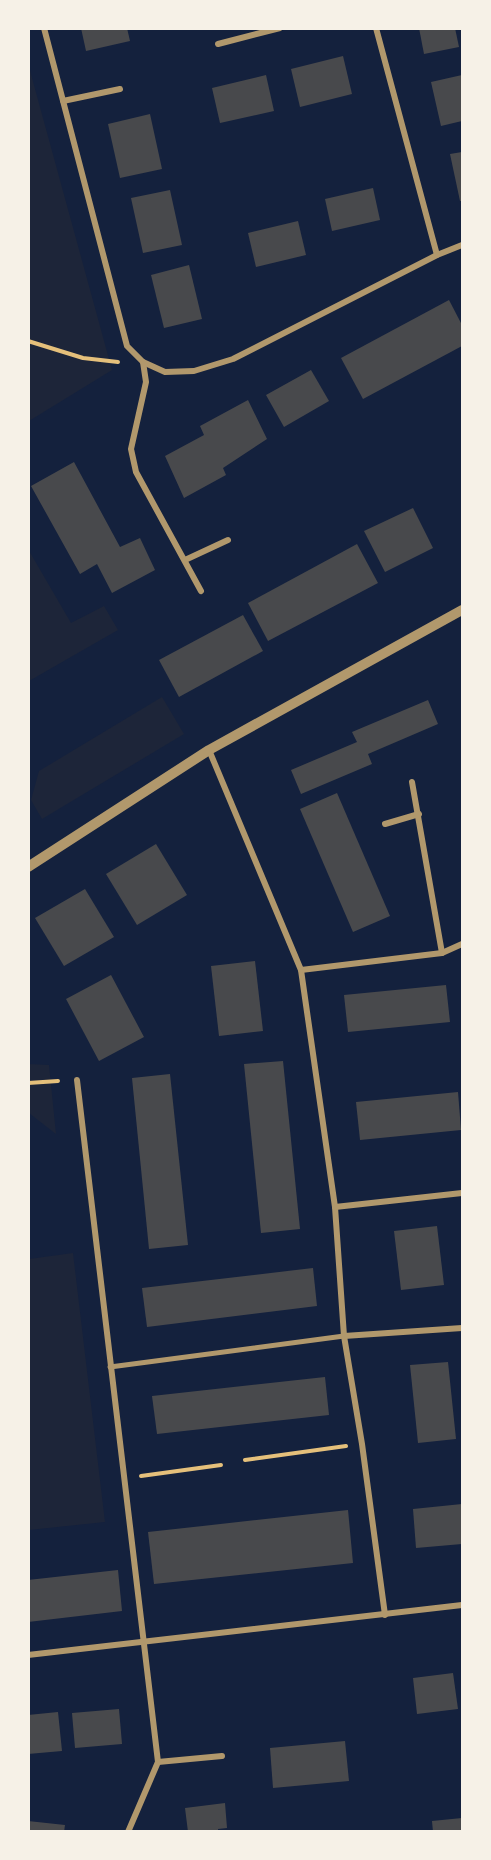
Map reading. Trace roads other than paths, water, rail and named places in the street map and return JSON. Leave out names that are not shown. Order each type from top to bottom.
[{"type":"street","points":[[45,28],[127,346],[143,362],[165,372],[194,371],[232,359],[437,255],[462,245]]},
{"type":"street","points":[[218,44],[279,28]]},
{"type":"street","points":[[376,28],[437,255]]},
{"type":"street","points":[[63,101],[120,88]]},
{"type":"street","points":[[143,362],[146,382],[131,449],[136,472],[201,591]]},
{"type":"street","points":[[185,560],[228,540]]},
{"type":"street","points":[[28,867],[209,750],[462,610]]},
{"type":"street","points":[[209,750],[301,970],[335,1207],[344,1336],[362,1444],[385,1615]]},
{"type":"street","points":[[411,782],[442,953]]},
{"type":"street","points":[[385,824],[418,814]]},
{"type":"street","points":[[301,970],[442,953],[462,944]]},
{"type":"street","points":[[77,1080],[158,1762],[128,1832]]},
{"type":"street","points":[[335,1207],[462,1193]]},
{"type":"street","points":[[110,1367],[344,1336],[462,1328]]},
{"type":"street","points":[[28,1655],[462,1605]]},
{"type":"street","points":[[158,1762],[222,1756]]}]
